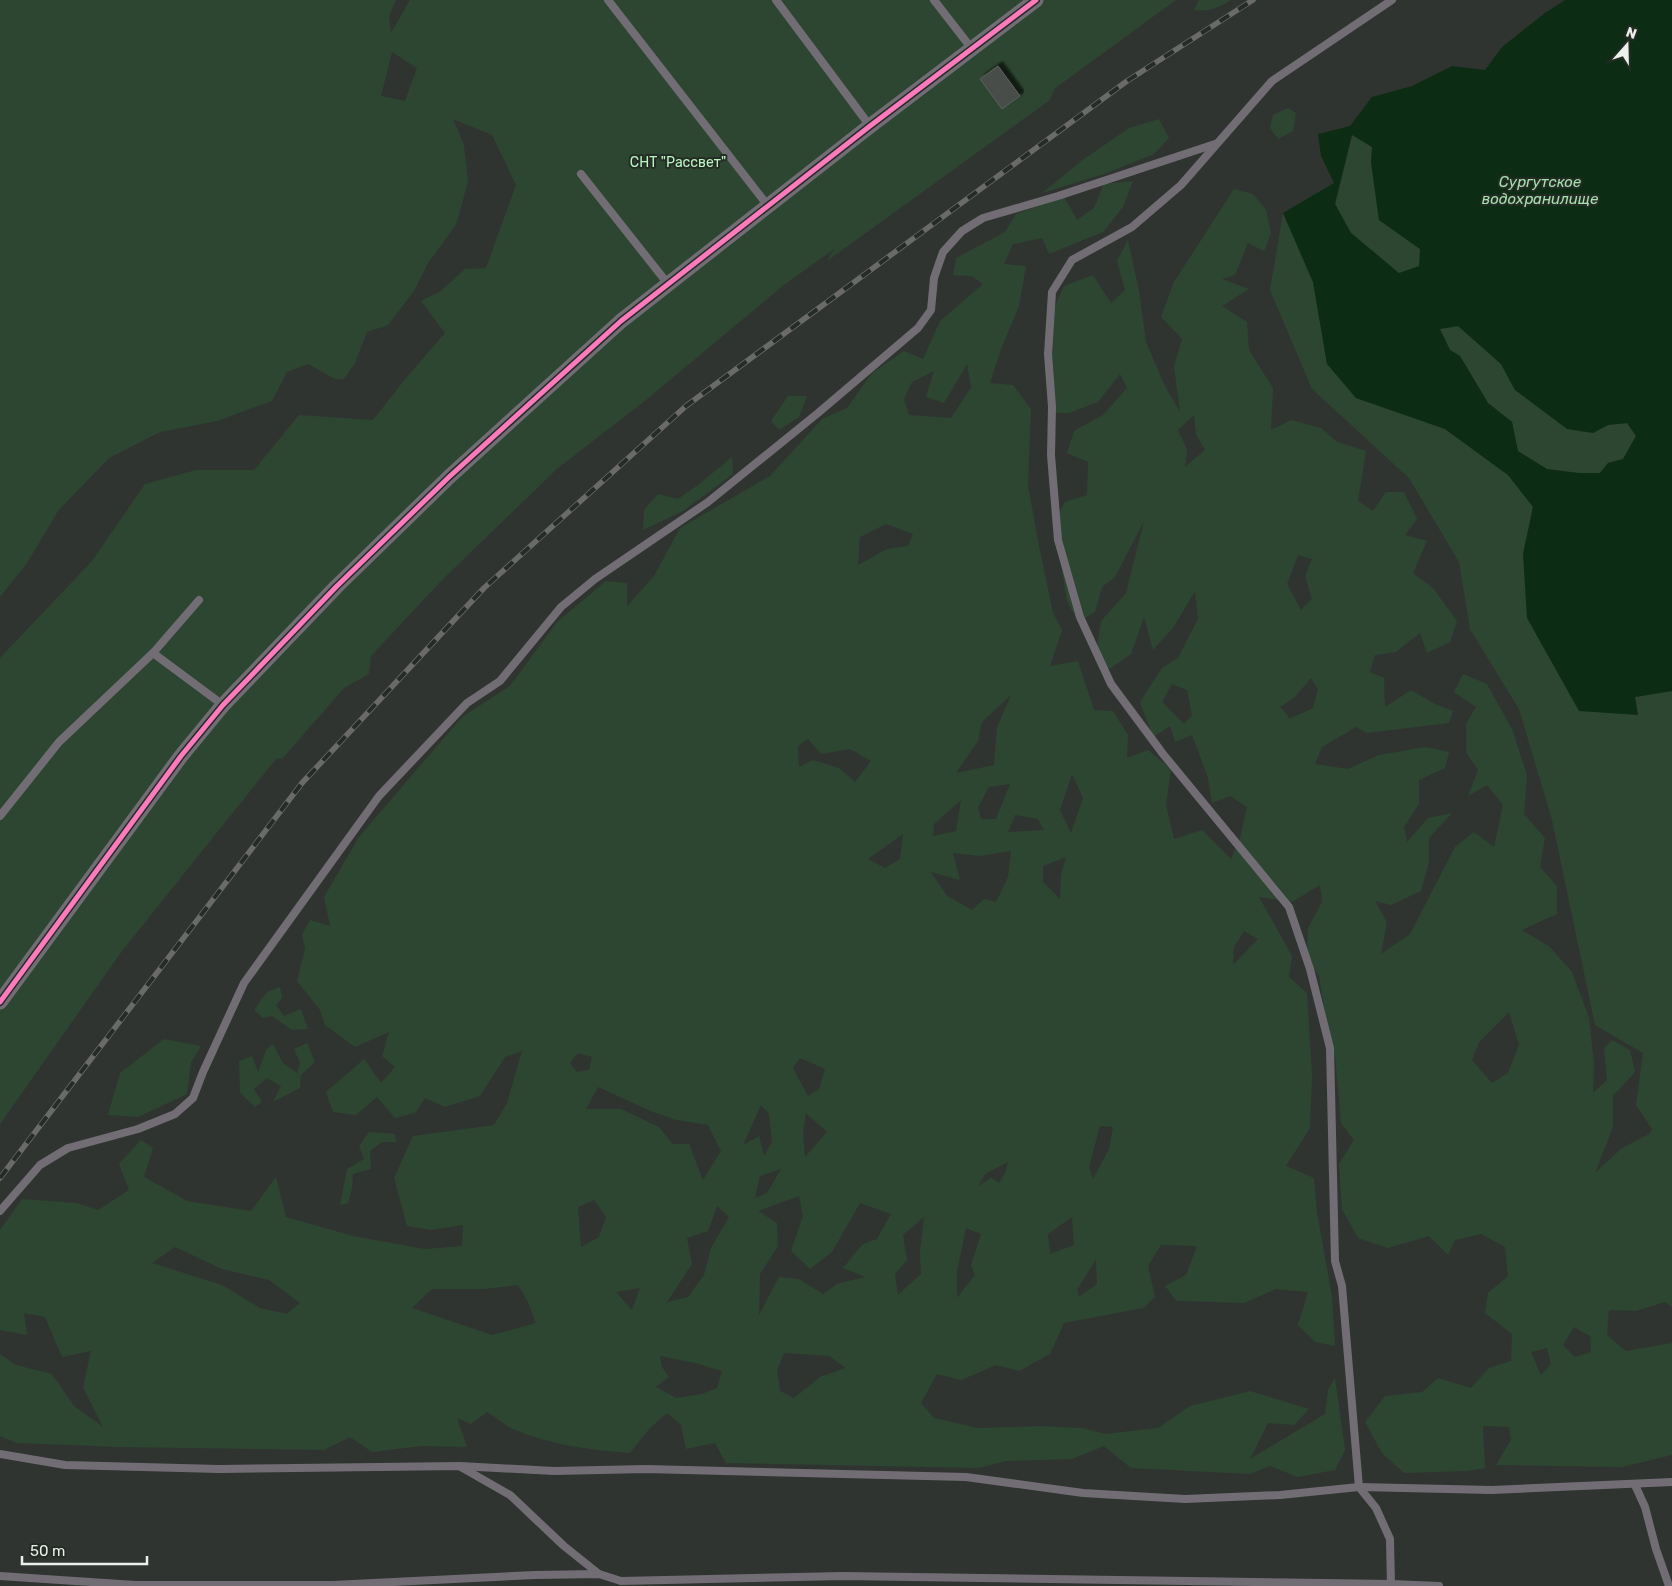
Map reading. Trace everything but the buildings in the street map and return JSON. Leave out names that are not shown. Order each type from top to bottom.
[{"type":"street","points":[[0,1002],[175,764],[223,705],[336,587],[448,477],[621,321],[870,126],[1036,0]]},
{"type":"lane","points":[[608,0],[768,206]]},
{"type":"lane","points":[[776,0],[870,126]]},
{"type":"lane","points":[[934,0],[972,49]]},
{"type":"lane","points":[[1391,1585],[1390,1539],[1376,1508],[1359,1487],[1342,1286],[1335,1261],[1330,1048],[1310,969],[1289,907],[1163,754],[1111,684],[1080,617],[1058,540],[1051,455],[1052,407],[1048,354],[1052,292],[1072,260],[1132,227],[1181,185],[1272,81],[1392,0]]},
{"type":"lane","points":[[0,1211],[40,1165],[68,1148],[138,1129],[175,1114],[194,1098],[203,1072],[244,983],[379,796],[467,703],[500,681],[561,607],[595,579],[708,502],[818,413],[918,328],[931,310],[934,278],[943,252],[962,230],[983,218],[1058,196],[1216,143]]},
{"type":"lane","points":[[580,174],[668,284]]},
{"type":"lane","points":[[0,816],[58,742],[153,653],[199,600]]},
{"type":"lane","points":[[153,653],[223,705]]},
{"type":"lane","points":[[0,1454],[65,1465],[219,1469],[460,1466],[554,1471],[646,1470],[966,1477],[1083,1493],[1185,1499],[1280,1495],[1359,1487],[1492,1490],[1672,1482]]},
{"type":"lane","points":[[460,1466],[510,1495],[564,1546],[599,1574]]},
{"type":"lane","points":[[1635,1485],[1644,1507],[1656,1550],[1669,1586]]},
{"type":"lane","points":[[0,1576],[135,1585],[323,1585],[535,1575],[599,1574],[621,1581],[843,1576],[1439,1586]]},
{"type":"green space","name":"СНТ \"Рассвет\"","points":[[0,0],[396,0],[389,16],[391,33],[410,0],[1176,0],[1054,89],[1050,100],[827,261],[834,249],[784,285],[646,400],[558,468],[443,579],[371,656],[369,674],[344,688],[282,759],[277,758],[275,760],[122,951],[0,1124],[0,658],[92,561],[145,484],[196,470],[254,470],[299,415],[373,420],[445,333],[421,301],[441,291],[465,269],[486,268],[516,185],[492,135],[453,119],[464,145],[468,182],[456,225],[428,263],[414,291],[388,325],[367,332],[355,363],[344,379],[335,379],[308,364],[287,372],[272,401],[217,421],[160,432],[109,458],[58,511],[27,563],[0,597]],"holes":[[[392,52],[417,68],[405,101],[381,96]]]},
{"type":"green space","points":[[1199,0],[1231,0],[1213,9],[1194,10]]},
{"type":"green space","points":[[1288,108],[1296,113],[1293,131],[1278,139],[1270,128],[1273,115]]},
{"type":"green space","points":[[1159,119],[1169,138],[1154,154],[1104,174],[1042,193],[1084,159],[1129,128]]},
{"type":"green space","points":[[1352,135],[1372,147],[1371,162],[1379,220],[1420,249],[1420,266],[1399,274],[1351,233],[1335,204]]},
{"type":"green space","points":[[1133,181],[1123,207],[1103,232],[1049,254],[1042,238],[1013,244],[1004,264],[1026,266],[1019,306],[1001,349],[990,383],[1013,385],[1031,409],[1028,485],[1053,613],[1062,630],[1050,666],[1078,661],[1094,710],[1113,711],[1128,735],[1127,758],[1148,750],[1171,769],[1166,805],[1174,839],[1202,830],[1231,859],[1240,838],[1247,807],[1230,796],[1212,803],[1208,778],[1192,735],[1175,742],[1170,726],[1153,737],[1140,702],[1162,668],[1178,658],[1198,619],[1195,591],[1173,628],[1153,650],[1144,617],[1131,654],[1108,670],[1095,661],[1101,621],[1126,593],[1144,521],[1115,577],[1102,587],[1095,612],[1078,622],[1067,601],[1054,522],[1065,502],[1087,495],[1088,462],[1067,453],[1074,431],[1103,415],[1127,388],[1120,374],[1098,402],[1069,413],[1053,413],[1051,315],[1064,286],[1093,275],[1111,303],[1125,290],[1117,261],[1128,240],[1139,291],[1146,342],[1165,386],[1180,412],[1174,366],[1182,339],[1161,317],[1174,282],[1234,189],[1253,194],[1266,210],[1271,233],[1264,251],[1248,243],[1235,275],[1222,279],[1249,289],[1222,306],[1247,322],[1249,350],[1273,388],[1271,430],[1291,420],[1321,428],[1337,442],[1366,451],[1358,501],[1373,511],[1386,492],[1404,492],[1417,519],[1405,535],[1427,541],[1413,573],[1433,588],[1457,621],[1450,642],[1427,653],[1420,633],[1396,652],[1375,655],[1370,672],[1384,678],[1385,707],[1411,690],[1435,704],[1453,711],[1449,723],[1367,733],[1356,727],[1322,747],[1315,764],[1348,769],[1379,755],[1425,747],[1449,752],[1445,768],[1419,780],[1419,804],[1404,827],[1407,842],[1428,818],[1452,813],[1429,838],[1429,862],[1421,891],[1391,905],[1375,901],[1387,922],[1381,954],[1410,934],[1455,847],[1474,832],[1494,847],[1503,805],[1487,785],[1468,796],[1478,770],[1466,752],[1466,724],[1476,707],[1454,692],[1463,674],[1487,684],[1512,729],[1527,775],[1524,814],[1545,838],[1540,867],[1557,886],[1557,914],[1522,930],[1550,947],[1572,972],[1589,1018],[1594,1063],[1593,1093],[1607,1080],[1604,1049],[1612,1040],[1630,1050],[1635,1072],[1613,1096],[1613,1127],[1595,1173],[1622,1148],[1649,1134],[1652,1129],[1636,1105],[1643,1053],[1595,1025],[1552,820],[1519,709],[1470,629],[1459,562],[1409,478],[1312,389],[1270,290],[1283,213],[1313,282],[1327,364],[1356,398],[1445,429],[1508,475],[1533,507],[1523,554],[1638,715],[1635,697],[1672,691],[1672,1307],[1665,1302],[1636,1311],[1609,1310],[1607,1335],[1626,1351],[1672,1343],[1672,1455],[1622,1467],[1496,1465],[1511,1440],[1509,1427],[1483,1426],[1485,1468],[1467,1471],[1404,1473],[1382,1453],[1365,1422],[1385,1396],[1422,1392],[1438,1378],[1471,1388],[1489,1368],[1511,1361],[1512,1334],[1485,1313],[1488,1293],[1508,1276],[1505,1247],[1481,1234],[1455,1240],[1448,1255],[1429,1236],[1388,1248],[1358,1238],[1342,1209],[1339,1164],[1354,1140],[1341,1123],[1335,1056],[1323,1037],[1327,1025],[1319,976],[1307,959],[1308,928],[1322,902],[1320,885],[1292,902],[1259,897],[1292,956],[1289,977],[1307,993],[1312,1075],[1310,1128],[1286,1166],[1314,1178],[1317,1212],[1332,1297],[1335,1346],[1315,1342],[1298,1325],[1308,1292],[1276,1289],[1244,1303],[1177,1301],[1165,1286],[1186,1275],[1197,1246],[1161,1245],[1148,1266],[1155,1297],[1143,1308],[1064,1323],[1050,1354],[1019,1371],[996,1365],[961,1380],[937,1374],[921,1403],[934,1418],[978,1428],[1040,1426],[1083,1428],[1105,1434],[1158,1428],[1190,1406],[1250,1391],[1309,1409],[1294,1425],[1268,1423],[1250,1459],[1325,1414],[1328,1390],[1335,1378],[1345,1450],[1335,1470],[1298,1477],[1270,1466],[1250,1474],[1131,1468],[1104,1446],[1072,1459],[1006,1461],[979,1468],[726,1463],[715,1443],[686,1449],[681,1425],[667,1413],[649,1429],[630,1453],[556,1443],[527,1435],[506,1425],[487,1412],[471,1424],[457,1418],[467,1447],[422,1446],[372,1452],[350,1437],[324,1450],[120,1447],[17,1443],[0,1436],[0,1354],[16,1365],[52,1374],[74,1406],[103,1427],[83,1387],[91,1351],[62,1357],[45,1317],[24,1313],[27,1335],[0,1330],[0,1230],[22,1199],[76,1203],[98,1210],[129,1190],[119,1164],[141,1140],[153,1148],[144,1177],[187,1201],[251,1211],[276,1177],[286,1217],[353,1236],[425,1249],[462,1246],[463,1225],[431,1230],[407,1226],[394,1178],[413,1136],[494,1125],[507,1103],[522,1051],[505,1057],[480,1096],[445,1107],[425,1098],[415,1113],[395,1118],[377,1097],[356,1115],[333,1112],[326,1092],[364,1059],[381,1083],[395,1067],[382,1056],[389,1032],[355,1047],[325,1025],[320,1010],[297,981],[305,949],[302,935],[310,920],[330,926],[324,897],[359,837],[462,717],[510,686],[557,622],[606,581],[627,583],[627,606],[654,576],[680,528],[770,476],[822,419],[847,408],[872,373],[904,351],[923,359],[940,321],[983,284],[971,276],[953,275],[956,258],[1005,232],[1016,214],[1064,197],[1077,220],[1094,208],[1104,184]],"holes":[[[967,364],[971,387],[951,418],[909,415],[904,399],[912,382],[934,371],[926,397],[944,403]],[[1194,415],[1196,434],[1205,450],[1185,467],[1187,450],[1178,430]],[[886,524],[913,534],[908,546],[887,549],[858,565],[860,537]],[[1298,555],[1312,559],[1305,576],[1312,599],[1301,610],[1287,584]],[[1311,678],[1318,689],[1313,708],[1289,719],[1280,707],[1295,697]],[[1172,684],[1187,690],[1192,715],[1184,724],[1162,702]],[[1011,695],[997,727],[994,765],[956,773],[978,741],[982,722]],[[808,739],[821,754],[850,749],[871,761],[855,782],[839,768],[813,760],[799,767],[798,746]],[[1072,774],[1083,798],[1071,833],[1060,810]],[[1010,784],[996,819],[981,819],[978,807],[989,787]],[[961,800],[956,831],[933,836],[934,824]],[[1015,815],[1038,819],[1044,830],[1008,832]],[[903,834],[900,859],[885,868],[868,859]],[[1011,851],[1008,877],[996,902],[984,899],[972,910],[947,896],[931,872],[960,880],[953,853],[980,856]],[[1066,857],[1061,875],[1060,899],[1043,882],[1043,866]],[[1244,931],[1258,939],[1233,965],[1234,947]],[[1509,1012],[1519,1045],[1508,1073],[1492,1083],[1472,1060],[1479,1042]],[[578,1053],[592,1057],[589,1070],[577,1072],[570,1063]],[[800,1058],[825,1069],[819,1089],[808,1096],[793,1068]],[[598,1087],[653,1112],[677,1120],[708,1125],[721,1151],[703,1180],[689,1144],[673,1144],[659,1127],[621,1109],[586,1109]],[[761,1105],[769,1114],[772,1142],[764,1156],[759,1136],[743,1145]],[[806,1113],[827,1132],[805,1157],[803,1133]],[[1100,1126],[1113,1127],[1109,1149],[1093,1179],[1089,1167]],[[1008,1162],[1005,1173],[999,1183],[991,1178],[978,1186],[985,1174]],[[781,1169],[767,1193],[755,1198],[760,1176]],[[799,1196],[803,1216],[791,1251],[810,1269],[832,1252],[860,1203],[891,1214],[877,1239],[863,1244],[843,1268],[865,1277],[837,1284],[823,1294],[799,1279],[779,1277],[759,1315],[760,1274],[778,1246],[777,1223],[758,1211]],[[594,1200],[606,1217],[599,1237],[581,1247],[578,1207]],[[717,1206],[729,1217],[711,1248],[704,1275],[688,1297],[667,1302],[692,1264],[687,1238],[708,1231]],[[924,1217],[920,1251],[921,1274],[898,1295],[895,1274],[907,1260],[903,1235]],[[1072,1217],[1074,1245],[1050,1254],[1048,1234]],[[966,1228],[981,1234],[971,1265],[975,1275],[957,1298],[957,1271]],[[175,1247],[222,1269],[269,1280],[300,1303],[287,1314],[260,1308],[222,1285],[152,1263]],[[1096,1259],[1097,1284],[1079,1297],[1077,1290]],[[518,1285],[528,1302],[536,1323],[492,1335],[412,1308],[432,1289],[484,1289]],[[640,1288],[632,1310],[616,1292]],[[1574,1327],[1590,1336],[1591,1352],[1575,1357],[1563,1345]],[[1547,1348],[1551,1364],[1541,1375],[1531,1352]],[[784,1353],[829,1356],[846,1368],[820,1377],[794,1398],[780,1391],[777,1370]],[[660,1356],[722,1371],[717,1388],[702,1394],[676,1398],[656,1387],[669,1377],[662,1367]]]},
{"type":"green space","points":[[1458,326],[1501,364],[1515,390],[1593,433],[1608,425],[1627,423],[1636,436],[1623,459],[1608,463],[1600,473],[1578,473],[1547,469],[1517,451],[1512,422],[1488,403],[1460,356],[1450,350],[1439,329]]},
{"type":"green space","points":[[788,396],[807,396],[799,417],[779,430],[771,421]]},
{"type":"green space","points":[[732,457],[733,474],[683,511],[643,530],[644,510],[658,494],[678,499]]},
{"type":"green space","points":[[280,987],[282,998],[276,1005],[284,1016],[301,1009],[308,1029],[292,1030],[272,1016],[263,1018],[254,1010],[267,992]]},
{"type":"green space","points":[[164,1039],[201,1046],[191,1062],[187,1094],[138,1117],[108,1115],[120,1073]]},
{"type":"green space","points":[[307,1043],[315,1062],[301,1075],[300,1088],[273,1102],[281,1086],[267,1078],[254,1089],[262,1102],[255,1107],[240,1093],[239,1061],[252,1056],[258,1072],[266,1050],[273,1044],[283,1063],[297,1073],[300,1063],[294,1049]]},
{"type":"green space","points":[[369,1132],[395,1134],[396,1142],[382,1142],[370,1151],[371,1169],[353,1174],[348,1203],[340,1205],[347,1169],[364,1159],[359,1146]]},
{"type":"water","name":"Сургутское водохранилище","points":[[1565,0],[1672,0],[1672,691],[1635,697],[1638,715],[1579,711],[1527,618],[1523,554],[1533,507],[1508,475],[1445,429],[1356,398],[1327,364],[1313,282],[1283,213],[1334,183],[1321,156],[1318,134],[1350,126],[1372,97],[1412,86],[1452,66],[1485,70],[1502,47],[1545,13]],"holes":[[[1352,135],[1372,147],[1371,162],[1379,220],[1420,249],[1419,266],[1399,273],[1351,233],[1335,204]],[[1458,326],[1501,364],[1515,390],[1567,429],[1593,433],[1608,425],[1627,423],[1636,436],[1623,459],[1608,463],[1600,473],[1578,473],[1547,469],[1518,451],[1512,422],[1488,403],[1460,356],[1450,350],[1440,329]]]},
{"type":"railway","points":[[0,1178],[302,783],[484,588],[686,406],[1127,81],[1253,0]]},
{"type":"cycle path","points":[[0,1002],[181,756],[223,705],[336,587],[449,477],[621,321],[870,126],[1036,0]]}]
